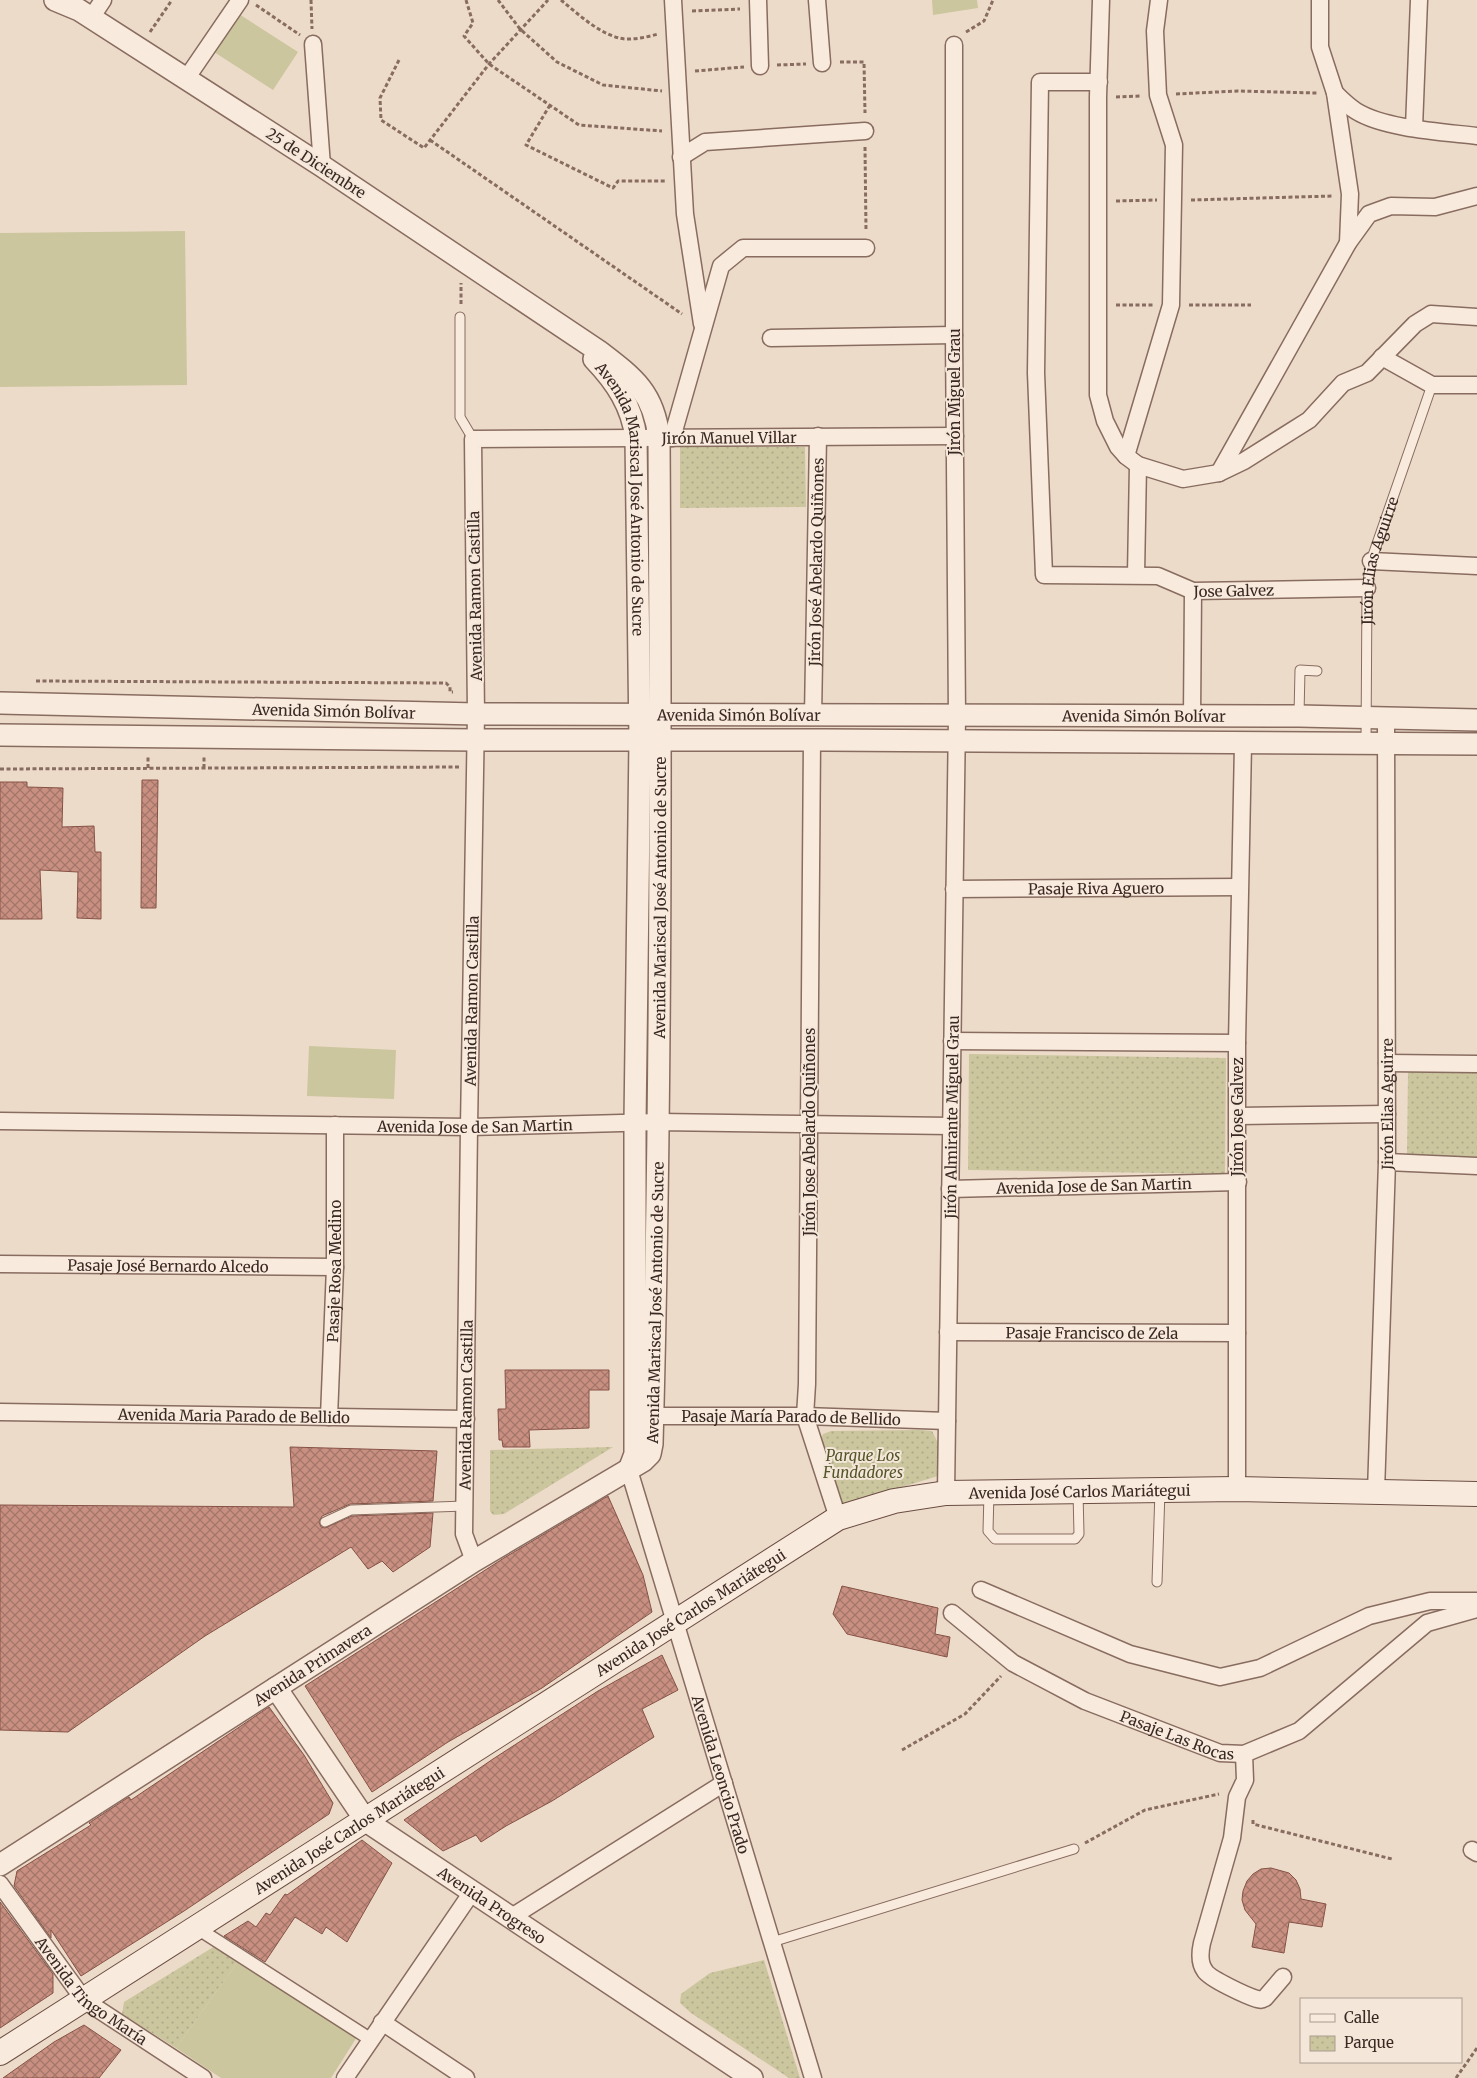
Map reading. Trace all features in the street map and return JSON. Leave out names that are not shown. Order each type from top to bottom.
[{"type":"main road","name":"Avenida José Carlos Mariátegui","points":[[0,2053],[838,1518],[894,1501],[946,1493],[1237,1490],[1477,1494]]},
{"type":"street","name":"25 de Diciembre","points":[[55,0],[78,10],[186,78],[322,166],[572,334]]},
{"type":"street","points":[[91,18],[103,0]]},
{"type":"street","points":[[186,78],[240,0]]},
{"type":"street","points":[[818,0],[822,63]]},
{"type":"street","points":[[1101,0],[1098,90],[1098,395],[1105,421],[1118,448],[1132,460],[1183,479],[1218,473],[1244,461],[1309,420],[1343,383],[1366,373],[1416,324],[1431,314],[1477,317]]},
{"type":"street","points":[[1136,575],[1132,460],[1171,305],[1174,145],[1158,95],[1155,30],[1159,0]]},
{"type":"street","points":[[1320,0],[1320,47],[1334,94],[1350,194],[1348,243]]},
{"type":"street","points":[[1414,128],[1419,0]]},
{"type":"street","points":[[758,4],[760,66]]},
{"type":"street","points":[[673,6],[683,181],[694,282],[703,328]]},
{"type":"street","points":[[313,44],[322,166]]},
{"type":"street","name":"Jirón Miguel Grau","points":[[954,44],[956,740]]},
{"type":"street","name":"Jose Galvez","points":[[1098,90],[1040,82],[1036,373],[1044,575],[1158,576],[1193,592],[1367,588]]},
{"type":"street","points":[[1334,94],[1356,111],[1381,121],[1414,128],[1477,136]]},
{"type":"street","points":[[681,157],[705,142],[865,131]]},
{"type":"street","points":[[1218,473],[1348,243],[1370,214],[1390,206],[1435,207],[1477,196]]},
{"type":"street","points":[[666,438],[703,328],[720,266],[743,248],[866,248]]},
{"type":"street","name":"Avenida Mariscal José Antonio de Sucre","points":[[572,334],[601,366],[626,401],[634,421],[650,715],[659,1122],[644,1416],[629,1470]]},
{"type":"street","name":"Avenida Mariscal José Antonio de Sucre","points":[[572,334],[600,352],[637,384],[651,402],[666,438],[650,715]]},
{"type":"street","points":[[771,338],[954,335]]},
{"type":"street","points":[[1382,357],[1432,385],[1477,385]]},
{"type":"street","name":"Jirón José Abelardo Quiñones","points":[[813,716],[818,436]]},
{"type":"street","name":"Jirón Manuel Villar","points":[[473,439],[954,436]]},
{"type":"street","name":"Avenida Ramon Castilla","points":[[473,439],[476,740],[464,1534],[474,1561]]},
{"type":"street","points":[[1371,561],[1477,566]]},
{"type":"street","points":[[1192,717],[1193,592]]},
{"type":"street","name":"Avenida Simón Bolívar","points":[[0,703],[476,706],[650,715],[957,717],[1299,716],[1477,720]]},
{"type":"street","points":[[83,705],[83,736]]},
{"type":"street","name":"Jirón Elias Aguirre","points":[[1376,718],[1387,1063],[1388,1162],[1376,1492]]},
{"type":"street","name":"Avenida Simón Bolívar","points":[[0,735],[476,740],[956,740],[1243,744],[1477,744]]},
{"type":"street","name":"Avenida Mariscal José Antonio de Sucre","points":[[644,1416],[636,1122],[650,740]]},
{"type":"street","name":"Jirón Jose Abelardo Quiñones","points":[[812,740],[807,1384],[805,1416],[838,1518]]},
{"type":"street","name":"Jirón Almirante Miguel Grau","points":[[946,1493],[956,740]]},
{"type":"street","name":"Jirón Jose Galvez","points":[[1237,1490],[1237,1043],[1243,744]]},
{"type":"street","name":"Pasaje Riva Aguero","points":[[954,889],[1239,887]]},
{"type":"street","points":[[952,1041],[1237,1043]]},
{"type":"street","points":[[1387,1063],[1477,1064]]},
{"type":"street","points":[[1238,1116],[1387,1114]]},
{"type":"street","name":"Avenida Jose de San Martin","points":[[0,1121],[469,1127],[636,1122],[951,1126]]},
{"type":"street","name":"Pasaje Rosa Medino","points":[[329,1417],[335,1268],[336,1125]]},
{"type":"street","points":[[1388,1162],[1477,1166]]},
{"type":"street","name":"Avenida Jose de San Martin","points":[[950,1189],[1238,1182]]},
{"type":"street","name":"Pasaje José Bernardo Alcedo","points":[[0,1264],[335,1268]]},
{"type":"street","name":"Pasaje Francisco de Zela","points":[[948,1332],[1236,1333]]},
{"type":"street","name":"Avenida Maria Parado de Bellido","points":[[0,1412],[466,1419]]},
{"type":"street","name":"Pasaje María Parado de Bellido","points":[[644,1416],[805,1416],[947,1421]]},
{"type":"street","name":"Avenida Primavera","points":[[0,1865],[474,1561],[629,1470]]},
{"type":"street","name":"Avenida Leoncio Prado","points":[[629,1470],[814,2078]]},
{"type":"street","points":[[981,1590],[1130,1654],[1220,1677],[1260,1668],[1369,1616],[1430,1601],[1477,1601]]},
{"type":"street","name":"Pasaje Las Rocas","points":[[952,1613],[1013,1663],[1085,1701],[1220,1752],[1244,1754],[1299,1731],[1427,1623],[1477,1609]]},
{"type":"street","name":"Avenida Progreso","points":[[276,1688],[366,1820],[749,2077]]},
{"type":"street","points":[[1244,1754],[1245,1780],[1236,1797],[1232,1838],[1200,1956],[1205,1972],[1213,1978],[1257,1999],[1265,1998],[1283,1977]]},
{"type":"street","points":[[510,1918],[724,1783]]},
{"type":"street","name":"Avenida Tingo María","points":[[0,1884],[84,2000],[203,2078]]},
{"type":"street","points":[[345,2078],[472,1892]]},
{"type":"street","points":[[197,1928],[370,2039]]},
{"type":"street","points":[[382,2022],[466,2078]]},
{"type":"lane","points":[[460,317],[460,417],[473,439]]},
{"type":"lane","name":"Jirón Elias Aguirre","points":[[1376,718],[1367,588],[1371,561],[1432,385]]},
{"type":"lane","points":[[1299,716],[1300,670],[1317,671]]},
{"type":"lane","points":[[1157,1582],[1160,1490]]},
{"type":"lane","points":[[989,1493],[988,1531],[995,1538],[1075,1539],[1079,1534],[1078,1492]]},
{"type":"lane","points":[[325,1522],[351,1510],[465,1506]]},
{"type":"lane","points":[[772,1942],[1074,1849]]},
{"type":"path","points":[[139,49],[172,0]]},
{"type":"path","points":[[249,0],[313,44]]},
{"type":"path","points":[[311,0],[313,44]]},
{"type":"path","points":[[466,0],[473,23],[464,36],[489,64],[579,125],[628,130],[680,132]]},
{"type":"path","points":[[498,0],[520,29],[557,62],[603,85],[678,92]]},
{"type":"path","points":[[399,60],[380,98],[381,120],[424,148],[489,64],[548,0]]},
{"type":"path","points":[[560,0],[592,26],[620,38],[644,37],[675,30]]},
{"type":"path","points":[[954,44],[969,28],[984,21],[993,0]]},
{"type":"path","points":[[673,6],[758,4]]},
{"type":"path","points":[[864,62],[866,248]]},
{"type":"path","points":[[1098,90],[1158,95],[1238,92],[1334,94]]},
{"type":"path","points":[[550,105],[526,145],[613,188],[618,181],[683,181]]},
{"type":"path","points":[[430,140],[703,328]]},
{"type":"path","points":[[1098,202],[1309,198],[1350,194]]},
{"type":"path","points":[[460,317],[462,260]]},
{"type":"path","points":[[30,681],[446,683],[450,692],[476,706]]},
{"type":"path","points":[[0,769],[475,766]]},
{"type":"path","points":[[902,1750],[965,1714],[1013,1663]]},
{"type":"path","points":[[1074,1849],[1145,1810],[1224,1793]]},
{"type":"path","points":[[1252,1815],[1253,1824],[1392,1859]]},
{"type":"path","points":[[1456,2078],[1477,2048]]},
{"type":"green space","points":[[932,0],[977,0],[978,8],[933,15]]},
{"type":"green space","points":[[239,14],[298,52],[273,90],[214,52]]},
{"type":"green space","points":[[185,231],[187,385],[0,387],[0,233]]},
{"type":"green space","points":[[680,447],[805,447],[806,507],[680,508]]},
{"type":"green space","points":[[309,1046],[396,1050],[394,1099],[307,1096]]},
{"type":"green space","points":[[969,1054],[1226,1058],[1225,1174],[968,1170]]},
{"type":"green space","points":[[1408,1071],[1477,1072],[1477,1159],[1407,1158]]},
{"type":"green space","name":"Parque Los Fundadores","points":[[831,1431],[932,1431],[938,1443],[938,1476],[843,1505],[820,1442],[823,1434]]},
{"type":"green space","points":[[613,1447],[504,1514],[493,1515],[490,1511],[490,1450]]},
{"type":"green space","points":[[215,1946],[239,1960],[176,2048],[122,2014],[124,2002]]},
{"type":"green space","points":[[239,1960],[357,2037],[331,2078],[221,2078],[176,2048]]},
{"type":"green space","points":[[764,1960],[800,2078],[789,2078],[691,2013],[680,2003],[681,1994],[710,1973]]},
{"type":"building","points":[[142,780],[158,780],[156,908],[141,908]]},
{"type":"building","points":[[0,782],[27,782],[27,787],[63,788],[62,827],[94,826],[95,852],[101,852],[101,919],[77,918],[78,872],[40,870],[42,919],[0,919]]},
{"type":"building","points":[[505,1370],[609,1370],[609,1390],[589,1390],[589,1428],[529,1430],[530,1447],[503,1447],[502,1440],[499,1440],[498,1409],[506,1409]]},
{"type":"building","points":[[290,1447],[437,1451],[433,1501],[350,1504],[322,1516],[319,1522],[321,1527],[325,1528],[352,1516],[433,1513],[430,1547],[393,1572],[382,1561],[368,1569],[351,1547],[205,1636],[68,1732],[0,1730],[0,1505],[294,1507]]},
{"type":"building","points":[[608,1496],[643,1575],[652,1612],[542,1688],[448,1742],[372,1792],[305,1686],[504,1558]]},
{"type":"building","points":[[842,1586],[938,1608],[935,1634],[950,1637],[947,1657],[847,1634],[833,1614]]},
{"type":"building","points":[[662,1655],[678,1690],[642,1709],[654,1737],[552,1801],[481,1842],[476,1835],[443,1851],[404,1820],[493,1759],[598,1691]]},
{"type":"building","points":[[269,1707],[304,1755],[333,1803],[329,1814],[184,1911],[81,1976],[51,1930],[51,1938],[14,1886],[17,1871],[91,1825],[89,1823],[129,1797],[131,1800]]},
{"type":"building","points":[[362,1840],[392,1863],[347,1942],[326,1927],[322,1934],[295,1917],[265,1962],[224,1936],[248,1921],[256,1927],[266,1913],[270,1915],[285,1894],[287,1895]]},
{"type":"building","points":[[1271,1868],[1289,1873],[1296,1880],[1300,1889],[1301,1899],[1326,1904],[1322,1927],[1289,1922],[1284,1953],[1252,1947],[1256,1924],[1245,1910],[1242,1900],[1247,1881],[1253,1874],[1261,1869]]},
{"type":"building","points":[[0,1902],[53,1974],[53,1993],[0,2028]]},
{"type":"building","points":[[84,2025],[121,2050],[99,2078],[3,2078],[54,2042]]}]
